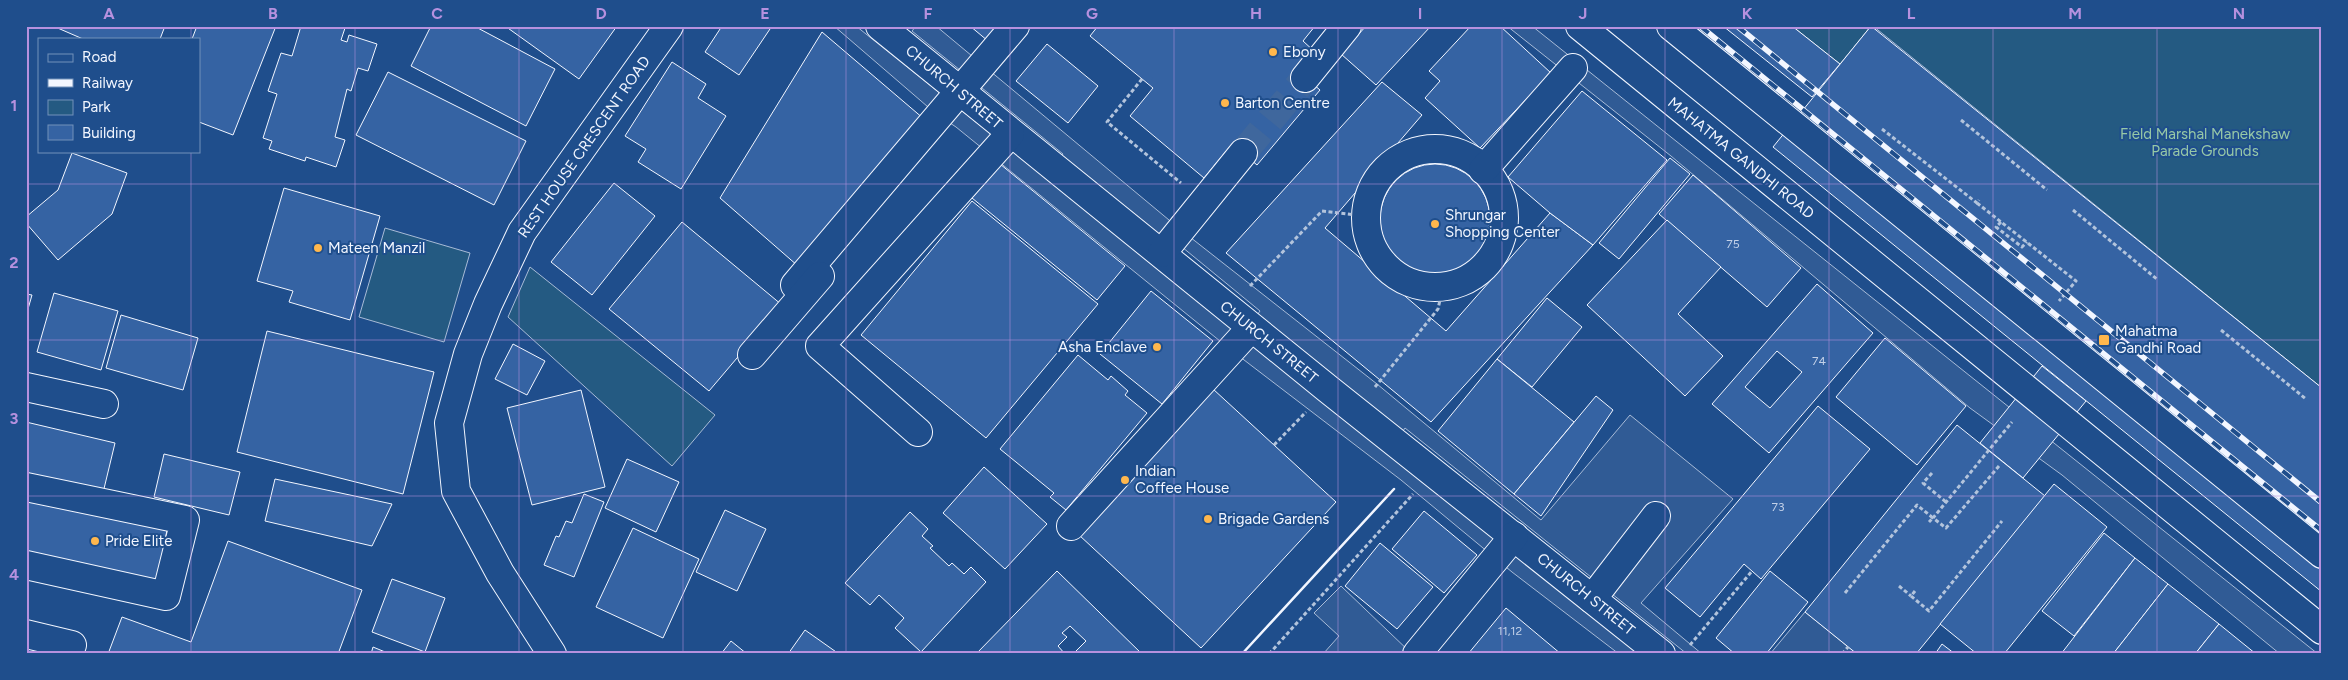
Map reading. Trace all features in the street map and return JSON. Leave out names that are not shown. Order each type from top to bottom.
[{"type":"street","name":"REST HOUSE CRESCENT ROAD","points":[[541,647],[456,491],[449,423],[468,354],[488,304],[522,232],[668,26]]},
{"type":"street","name":"CHURCH STREET","points":[[880,26],[1010,134],[1162,254],[1251,328],[1661,654]]},
{"type":"street","points":[[752,355],[966,97],[1015,26]]},
{"type":"street","points":[[1305,78],[1347,26]]},
{"type":"street","name":"MAHATMA GANDHI ROAD","points":[[1580,26],[2322,630]]},
{"type":"street","points":[[1671,26],[2322,554]]},
{"type":"street","points":[[1483,170],[1573,68]]},
{"type":"street","points":[[795,285],[966,97]]},
{"type":"street","points":[[918,432],[820,346],[1010,134]]},
{"type":"street","points":[[1436,148],[1458,153],[1479,165],[1483,170],[1495,183],[1503,206],[1504,230],[1495,253],[1480,271],[1459,283],[1435,287],[1412,283],[1392,273],[1377,257],[1368,237],[1365,216],[1369,194],[1380,175],[1395,161],[1415,151],[1436,148]]},
{"type":"street","points":[[1162,254],[1243,153]]},
{"type":"street","points":[[1071,526],[1251,328]]},
{"type":"street","points":[[26,387],[104,404]]},
{"type":"street","points":[[26,487],[185,520],[166,596],[26,565]]},
{"type":"street","points":[[1592,599],[1656,516]]},
{"type":"street","points":[[1417,654],[1514,536]]},
{"type":"street","points":[[26,634],[72,646]]},
{"type":"path","points":[[1142,79],[1107,122],[1204,202]]},
{"type":"path","points":[[1961,120],[2047,190]]},
{"type":"path","points":[[1882,129],[1978,202],[2000,222],[2076,281],[2058,302]]},
{"type":"path","points":[[2073,210],[2158,280]]},
{"type":"path","points":[[1245,292],[1322,211],[1365,216]]},
{"type":"path","points":[[2000,222],[1996,227],[2001,231],[2022,247],[2026,242]]},
{"type":"path","points":[[1355,411],[1438,309],[1443,286]]},
{"type":"path","points":[[2221,330],[2306,399]]},
{"type":"path","points":[[1929,522],[2012,422]]},
{"type":"path","points":[[1274,445],[1293,425]]},
{"type":"path","points":[[1845,593],[1917,505],[1946,528],[1999,466]]},
{"type":"path","points":[[1268,654],[1434,472]]},
{"type":"path","points":[[1932,473],[1923,483],[1946,502]]},
{"type":"path","points":[[1899,586],[1929,611],[2002,521]]},
{"type":"path","points":[[1688,647],[1752,571]]},
{"type":"path","points":[[1911,596],[1915,591]]},
{"type":"path","points":[[1842,654],[1848,646]]},
{"type":"green space","points":[[1792,26],[1871,26],[1840,64]]},
{"type":"green space","name":"Field Marshal Manekshaw Parade Grounds","points":[[1873,26],[2322,26],[2322,388]]},
{"type":"green space","points":[[385,228],[470,253],[444,342],[359,317]]},
{"type":"green space","points":[[530,267],[715,415],[672,466],[508,317]]},
{"type":"shaded area","points":[[834,26],[856,26],[1640,654],[1619,654],[1512,572],[1401,480],[1231,350],[956,127],[935,113]]},
{"type":"shaded area","points":[[916,26],[936,26],[1181,230],[1377,384],[1541,520],[1630,415],[1733,499],[1641,603],[1702,654],[1687,654],[1405,428],[1403,431],[1257,315],[1260,311],[1182,247],[1179,251],[1061,157],[1063,154],[912,31]]},
{"type":"shaded area","points":[[1507,26],[1532,26],[2318,654],[2280,654],[2062,475],[1970,408],[1671,156]]},
{"type":"shaded area","points":[[1341,586],[1412,654],[1323,654],[1339,636],[1314,613]]},
{"type":"shaded area","points":[[1805,612],[1857,654],[1770,654]]},
{"type":"building","points":[[53,26],[165,26],[160,38],[81,38]]},
{"type":"building","points":[[197,26],[276,26],[233,135],[200,122],[200,38],[192,38]]},
{"type":"building","points":[[301,26],[340,26],[345,28],[341,40],[347,42],[349,35],[377,44],[368,71],[358,68],[351,91],[347,89],[335,137],[345,140],[336,167],[306,157],[305,161],[269,149],[272,141],[263,138],[277,94],[268,91],[281,53],[292,56]]},
{"type":"building","points":[[431,26],[474,26],[555,69],[526,126],[411,66]]},
{"type":"building","points":[[505,26],[617,26],[579,79]]},
{"type":"building","points":[[722,26],[772,26],[739,75],[705,52]]},
{"type":"building","points":[[970,26],[1000,26],[988,41]]},
{"type":"building","name":"Barton Centre","points":[[1098,26],[1315,26],[1303,41],[1315,52],[1299,72],[1320,90],[1257,165],[1232,144],[1204,178],[1130,116],[1153,88],[1090,36]]},
{"type":"building","points":[[1366,26],[1431,26],[1376,85],[1341,54]]},
{"type":"building","points":[[1471,26],[1500,26],[1551,73],[1480,148],[1425,98],[1440,81],[1429,71]]},
{"type":"building","points":[[1723,26],[1792,26],[1840,64],[1812,97]]},
{"type":"building","points":[[1871,26],[2322,388],[2322,592],[1773,147]]},
{"type":"building","points":[[822,32],[924,119],[798,266],[720,198]]},
{"type":"building","points":[[1047,44],[1098,86],[1068,123],[1016,81]]},
{"type":"building","points":[[672,62],[706,84],[698,98],[726,116],[681,189],[638,162],[646,149],[625,136]]},
{"type":"building","points":[[388,72],[526,141],[494,205],[356,135]]},
{"type":"building","points":[[1382,82],[1422,115],[1325,228],[1446,331],[1550,213],[1593,245],[1431,422],[1226,253]]},
{"type":"building","points":[[1582,91],[1667,160],[1593,245],[1550,213],[1508,177]]},
{"type":"building","points":[[72,153],[127,173],[112,214],[58,260],[26,223],[26,217],[58,190]]},
{"type":"building","points":[[1670,158],[1690,174],[1619,259],[1599,243]]},
{"type":"building","points":[[1000,164],[1125,266],[1097,300],[972,198]]},
{"type":"building","name":"Shrungar Shopping Center","points":[[1435,164],[1456,168],[1474,180],[1486,198],[1490,219],[1486,240],[1474,258],[1456,270],[1435,274],[1414,270],[1396,258],[1384,240],[1380,219],[1384,198],[1396,180],[1414,168]]},
{"type":"building","points":[[1693,175],[1801,268],[1767,307],[1659,214]]},
{"type":"building","points":[[614,183],[655,216],[592,295],[551,262]]},
{"type":"building","name":"Mateen Manzil","points":[[284,188],[380,216],[350,320],[289,302],[293,291],[257,281]]},
{"type":"building","points":[[972,201],[1098,304],[986,438],[861,335]]},
{"type":"building","points":[[1667,220],[1721,267],[1678,314],[1723,356],[1685,396],[1587,305]]},
{"type":"building","points":[[682,222],[782,305],[709,391],[609,309]]},
{"type":"building","points":[[1817,284],[1873,333],[1769,453],[1712,404]],"holes":[[[1777,351],[1802,372],[1770,408],[1745,387]]]},
{"type":"building","name":"Asha Enclave","points":[[1151,291],[1213,341],[1162,404],[1100,354]]},
{"type":"building","points":[[54,293],[118,311],[101,370],[37,352]]},
{"type":"building","points":[[26,294],[32,295],[26,316]]},
{"type":"building","points":[[1547,298],[1582,327],[1532,387],[1497,359]]},
{"type":"building","points":[[121,315],[198,338],[183,390],[106,368]]},
{"type":"building","points":[[267,331],[434,372],[403,494],[237,452]]},
{"type":"building","points":[[1885,338],[1966,406],[1917,465],[1836,397]]},
{"type":"building","points":[[513,344],[545,361],[527,395],[495,379]]},
{"type":"building","points":[[1078,355],[1108,380],[1111,376],[1128,391],[1125,395],[1147,413],[1066,510],[1050,497],[1054,493],[1000,449]]},
{"type":"building","points":[[1497,359],[1574,422],[1514,494],[1438,431]]},
{"type":"building","points":[[2042,366],[2086,401],[2023,478],[1980,443]]},
{"type":"building","name":"Brigade Gardens","points":[[1213,389],[1336,502],[1201,648],[1079,535]]},
{"type":"building","points":[[581,390],[605,487],[532,505],[507,408]]},
{"type":"building","points":[[1596,396],[1613,410],[1541,516],[1514,494]]},
{"type":"building","points":[[1818,406],[1870,449],[1761,579],[1744,564],[1700,617],[1665,588]]},
{"type":"building","points":[[26,422],[115,443],[102,497],[26,479]]},
{"type":"building","points":[[1957,425],[2045,496],[1916,654],[1857,654],[1805,612]]},
{"type":"building","points":[[164,454],[240,472],[229,515],[154,497]]},
{"type":"building","points":[[627,459],[679,482],[656,532],[605,508]]},
{"type":"building","points":[[984,467],[1047,524],[1005,569],[943,513]]},
{"type":"building","points":[[275,479],[392,504],[372,546],[265,521]]},
{"type":"building","points":[[2054,484],[2107,527],[2004,654],[1977,654],[1940,624]]},
{"type":"building","name":"Pride Elite","points":[[26,494],[168,525],[156,586],[26,558]]},
{"type":"building","points":[[584,494],[604,502],[574,577],[544,565],[556,536],[559,537],[566,521],[572,523]]},
{"type":"building","points":[[725,510],[766,529],[737,591],[696,572]]},
{"type":"building","points":[[1424,511],[1477,555],[1444,593],[1392,549]]},
{"type":"building","points":[[910,512],[928,529],[922,536],[933,546],[930,548],[949,566],[952,563],[964,574],[971,567],[986,582],[921,652],[895,628],[904,618],[879,595],[870,605],[845,583]]},
{"type":"building","points":[[633,528],[699,559],[663,638],[596,607]]},
{"type":"building","points":[[2104,533],[2135,558],[2074,636],[2042,611]]},
{"type":"building","points":[[228,541],[362,590],[338,654],[108,654],[122,617],[191,642]]},
{"type":"building","points":[[1380,543],[1433,587],[1397,629],[1345,586]]},
{"type":"building","points":[[2135,558],[2168,584],[2113,654],[2061,654]]},
{"type":"building","points":[[1057,571],[1142,654],[1073,654],[1086,641],[1070,626],[1062,633],[1067,637],[1058,646],[1065,654],[976,654]]},
{"type":"building","points":[[1770,571],[1808,602],[1766,654],[1735,654],[1716,638]]},
{"type":"building","points":[[392,579],[445,598],[425,652],[372,632]]},
{"type":"building","points":[[2168,584],[2219,624],[2195,654],[2113,654]]},
{"type":"building","points":[[1506,608],[1561,654],[1468,654]]},
{"type":"building","points":[[2219,624],[2256,654],[2195,654]]},
{"type":"building","points":[[805,630],[839,654],[788,654]]},
{"type":"building","points":[[731,641],[747,654],[721,654]]},
{"type":"building","points":[[1942,644],[1955,654],[1935,654]]},
{"type":"building","points":[[373,647],[390,654],[371,654]]},
{"type":"tunnel","points":[[1243,153],[1305,78]]},
{"type":"railway","points":[[1700,26],[2322,531]]},
{"type":"railway","points":[[1737,26],[2322,503]]},
{"type":"wall","points":[[1242,654],[1394,489]]},
{"type":"place","name":"Ebony","points":[[1273,52]]},
{"type":"place","name":"Barton Centre","points":[[1225,103]]},
{"type":"place","name":"Shrungar Shopping Center","points":[[1435,224]]},
{"type":"place","name":"Mateen Manzil","points":[[318,248]]},
{"type":"place","name":"Mahatma Gandhi Road","points":[[2104,340]]},
{"type":"place","name":"Asha Enclave","points":[[1157,347]]},
{"type":"place","name":"Indian Coffee House","points":[[1125,480]]},
{"type":"place","name":"Brigade Gardens","points":[[1208,519]]},
{"type":"place","name":"Pride Elite","points":[[95,541]]}]
